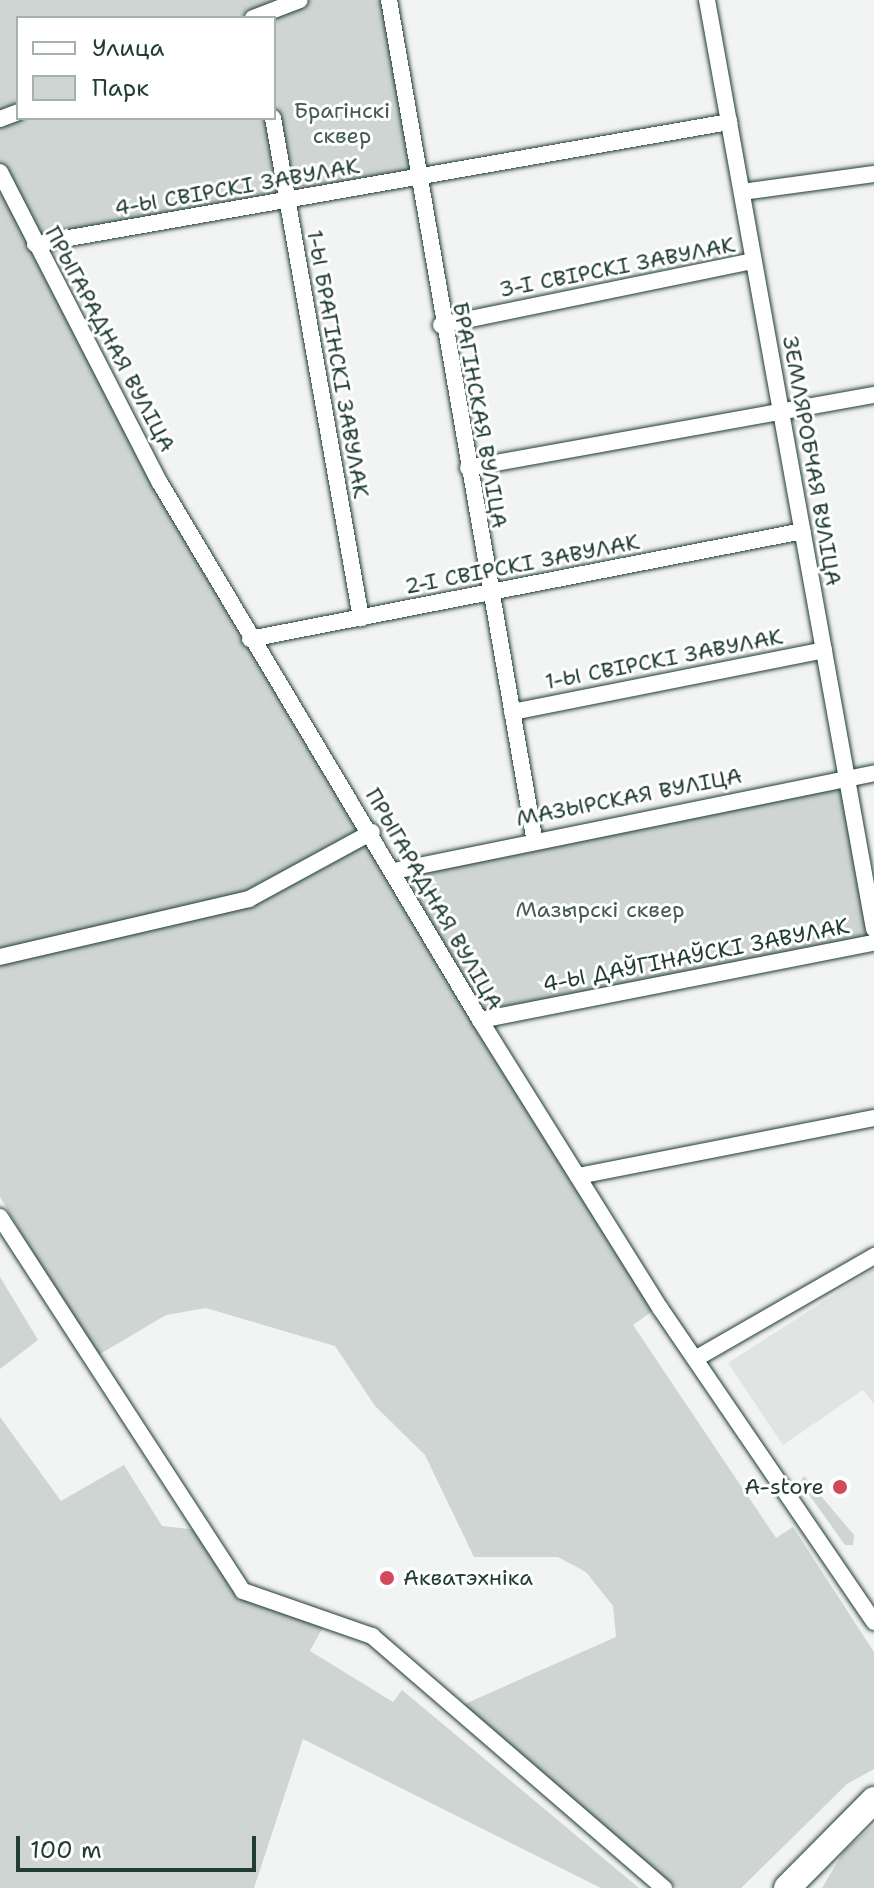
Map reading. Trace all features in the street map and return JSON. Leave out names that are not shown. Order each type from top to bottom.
[{"type":"main road","points":[[787,1888],[874,1800]]},
{"type":"street","points":[[255,13],[300,0]]},
{"type":"street","name":"БРАГІНСКАЯ ВУЛІЦА","points":[[389,0],[441,325],[534,837]]},
{"type":"street","name":"ЗЕМЛЯРОБЧАЯ ВУЛІЦА","points":[[707,0],[874,929]]},
{"type":"street","name":"1-Ы БРАГІНСКІ ЗАВУЛАК","points":[[273,120],[361,618]]},
{"type":"street","name":"4-Ы СВІРСКІ ЗАВУЛАК","points":[[35,244],[420,179],[729,122]]},
{"type":"street","name":"ПРЫГАРАДНАЯ ВУЛІЦА","points":[[0,172],[35,244],[250,639],[372,832],[480,1020],[578,1176],[695,1359],[874,1622]]},
{"type":"street","points":[[742,192],[874,174]]},
{"type":"street","name":"3-І СВІРСКІ ЗАВУЛАК","points":[[441,325],[754,261]]},
{"type":"street","points":[[468,468],[874,395]]},
{"type":"street","name":"2-І СВІРСКІ ЗАВУЛАК","points":[[250,639],[803,531]]},
{"type":"street","name":"1-Ы СВІРСКІ ЗАВУЛАК","points":[[512,712],[824,650]]},
{"type":"street","name":"МАЗЫРСКАЯ ВУЛІЦА","points":[[394,871],[534,837],[874,773]]},
{"type":"street","points":[[0,957],[249,899],[372,832]]},
{"type":"street","name":"4-Ы ДАЎГІНАЎСКІ ЗАВУЛАК","points":[[480,1020],[874,943]]},
{"type":"street","points":[[578,1176],[874,1118]]},
{"type":"street","points":[[0,1217],[243,1591],[372,1636],[664,1888]]},
{"type":"street","points":[[695,1359],[874,1256]]},
{"type":"shaded area","points":[[874,1269],[874,1404],[863,1390],[783,1445],[728,1363]]},
{"type":"green space","name":"Брагінскі сквер","points":[[0,0],[389,0],[420,179],[35,244],[111,397],[658,1307],[633,1325],[776,1538],[793,1527],[874,1652],[874,1769],[847,1784],[741,1888],[677,1888],[458,1707],[616,1637],[613,1606],[586,1572],[558,1557],[474,1557],[425,1455],[375,1406],[335,1346],[206,1308],[166,1315],[95,1357],[0,1197]]},
{"type":"green space","name":"Мазырскі сквер","points":[[847,778],[874,943],[480,1020],[394,871]]},
{"type":"green space","points":[[0,1277],[38,1340],[0,1369]]},
{"type":"green space","points":[[0,1417],[61,1501],[124,1465],[162,1526],[207,1531],[243,1591],[324,1625],[310,1651],[393,1702],[402,1690],[639,1888],[601,1888],[303,1739],[254,1888],[0,1888]]},
{"type":"green space","points":[[804,1476],[854,1535],[853,1545],[845,1545],[800,1482]]},
{"type":"green space","points":[[874,1825],[874,1888],[822,1888],[844,1851]]},
{"type":"place","name":"А-store","points":[[840,1487]]},
{"type":"place","name":"Акватэхніка","points":[[387,1578]]}]
